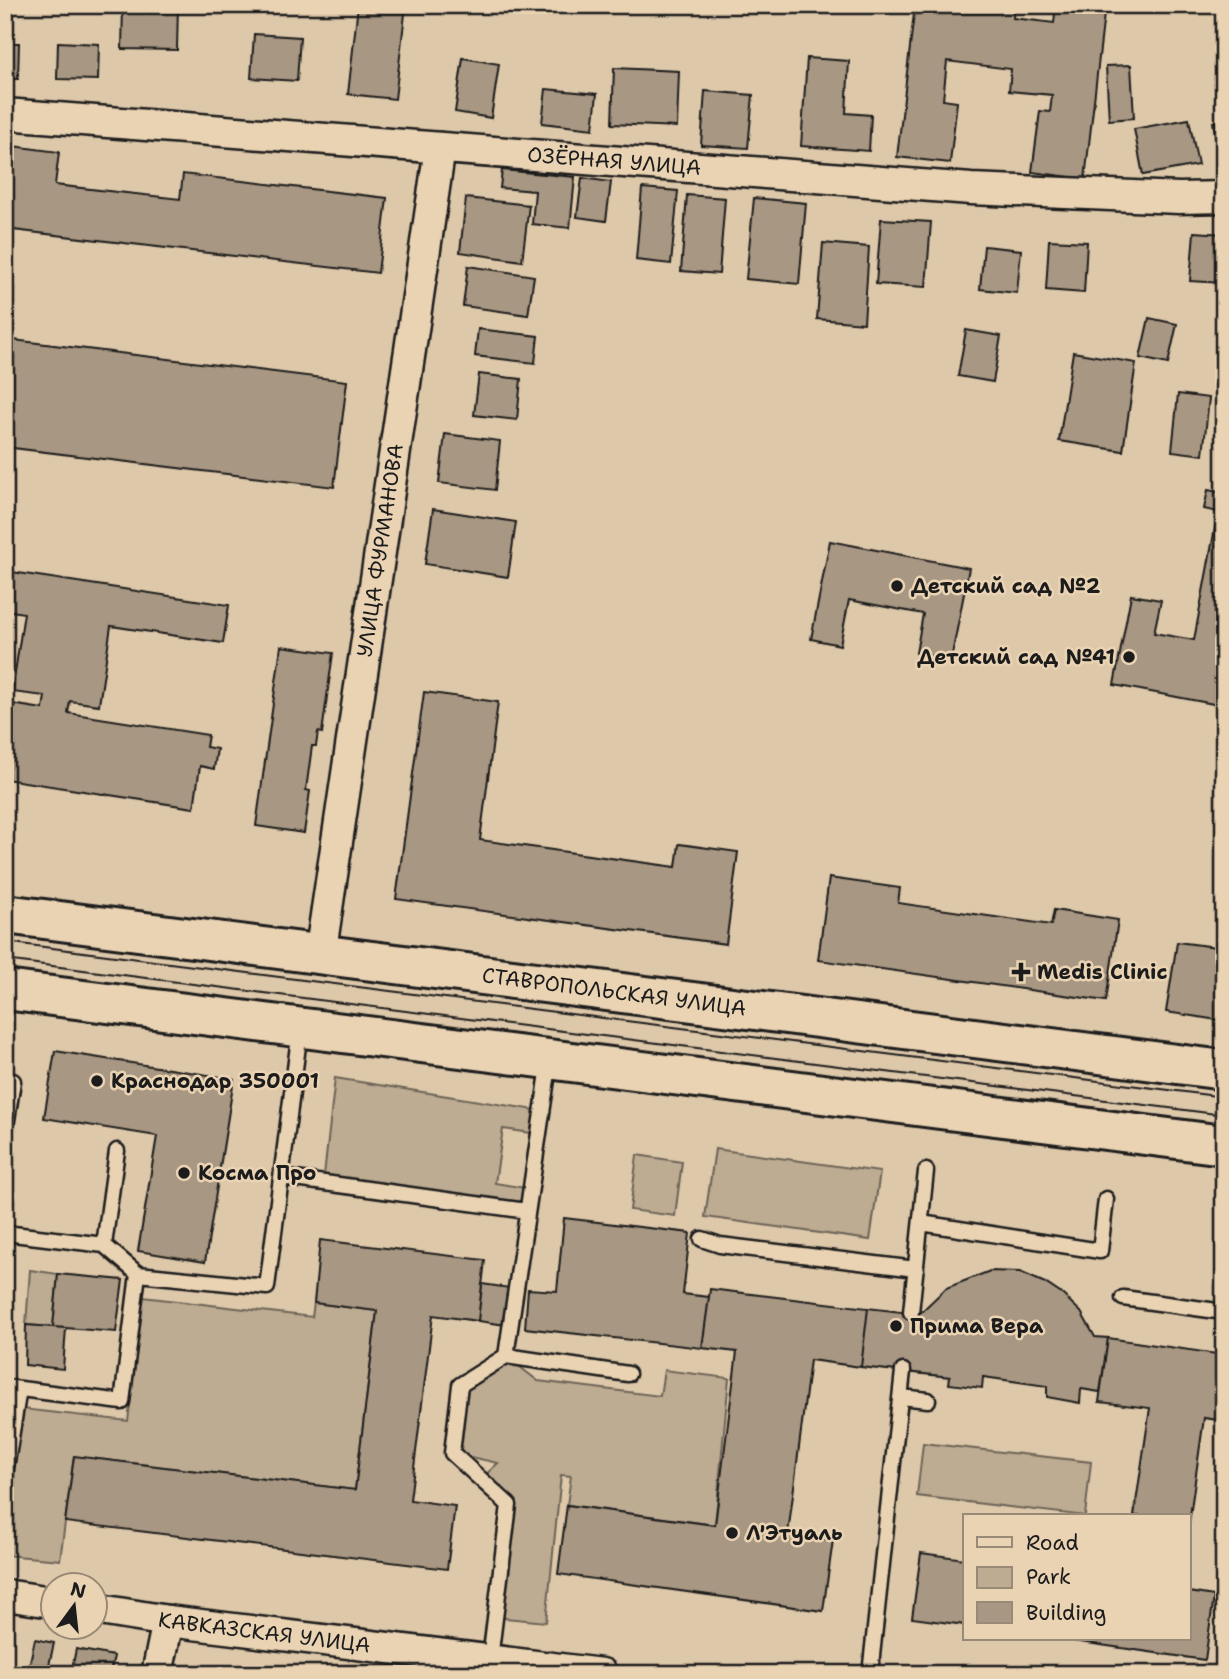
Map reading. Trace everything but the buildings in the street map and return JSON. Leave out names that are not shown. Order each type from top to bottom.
[{"type":"main road","name":"СТАВРОПОЛЬСКАЯ УЛИЦА","points":[[5,914],[1224,1070]]},
{"type":"main road","points":[[5,989],[1224,1145]]},
{"type":"street","name":"ОЗЁРНАЯ УЛИЦА","points":[[5,114],[971,188],[1179,198],[1224,197]]},
{"type":"street","name":"УЛИЦА ФУРМАНОВА","points":[[320,956],[440,148]]},
{"type":"street","points":[[5,1595],[38,1600]]},
{"type":"street","name":"КАВКАЗСКАЯ УЛИЦА","points":[[108,1611],[602,1674]]},
{"type":"street","points":[[157,1674],[168,1621]]},
{"type":"lane","points":[[5,1233],[104,1245],[138,1274],[267,1287],[300,1027]]},
{"type":"lane","points":[[506,1356],[550,1059]]},
{"type":"lane","points":[[5,1080],[13,1081],[5,1133]]},
{"type":"lane","points":[[104,1245],[117,1151]]},
{"type":"lane","points":[[911,1312],[926,1171]]},
{"type":"lane","points":[[281,1177],[527,1212]]},
{"type":"lane","points":[[920,1223],[1100,1251],[1106,1199]]},
{"type":"lane","points":[[702,1239],[720,1245],[916,1269]]},
{"type":"lane","points":[[5,1474],[12,1388],[122,1402],[138,1274]]},
{"type":"lane","points":[[1123,1298],[1224,1312]]},
{"type":"lane","points":[[490,1659],[509,1505],[452,1453],[460,1385],[506,1356],[628,1374]]},
{"type":"lane","points":[[870,1674],[903,1371]]},
{"type":"lane","points":[[901,1396],[928,1400]]},
{"type":"green space","points":[[335,1078],[542,1111],[539,1134],[503,1129],[495,1183],[531,1189],[527,1211],[323,1184]]},
{"type":"green space","points":[[715,1149],[880,1172],[870,1240],[705,1217]]},
{"type":"green space","points":[[637,1155],[682,1162],[675,1216],[630,1210]]},
{"type":"green space","points":[[30,1270],[58,1274],[53,1327],[26,1325]]},
{"type":"green space","points":[[143,1297],[312,1317],[314,1303],[377,1311],[355,1490],[74,1456],[60,1560],[5,1555],[5,1407],[128,1421]]},
{"type":"green space","points":[[506,1356],[538,1381],[660,1396],[664,1370],[729,1378],[715,1525],[567,1505],[571,1476],[561,1475],[546,1622],[494,1617],[509,1505],[481,1479],[498,1463],[452,1453],[460,1385]]},
{"type":"green space","points":[[923,1443],[1091,1462],[1085,1514],[917,1496]]},
{"type":"tram line","points":[[5,942],[1224,1097]]},
{"type":"tram line","points":[[5,960],[1224,1115]]},
{"type":"place","name":"Детский сад №2","points":[[897,586]]},
{"type":"place","name":"Детский сад №41","points":[[1129,657]]},
{"type":"place","name":"Medis Clinic","points":[[1021,972]]},
{"type":"place","name":"Краснодар 350001","points":[[97,1081]]},
{"type":"place","name":"Косма Про","points":[[184,1173]]},
{"type":"place","name":"Прима Вера","points":[[896,1326]]},
{"type":"place","name":"Л'Этуаль","points":[[732,1533]]}]
